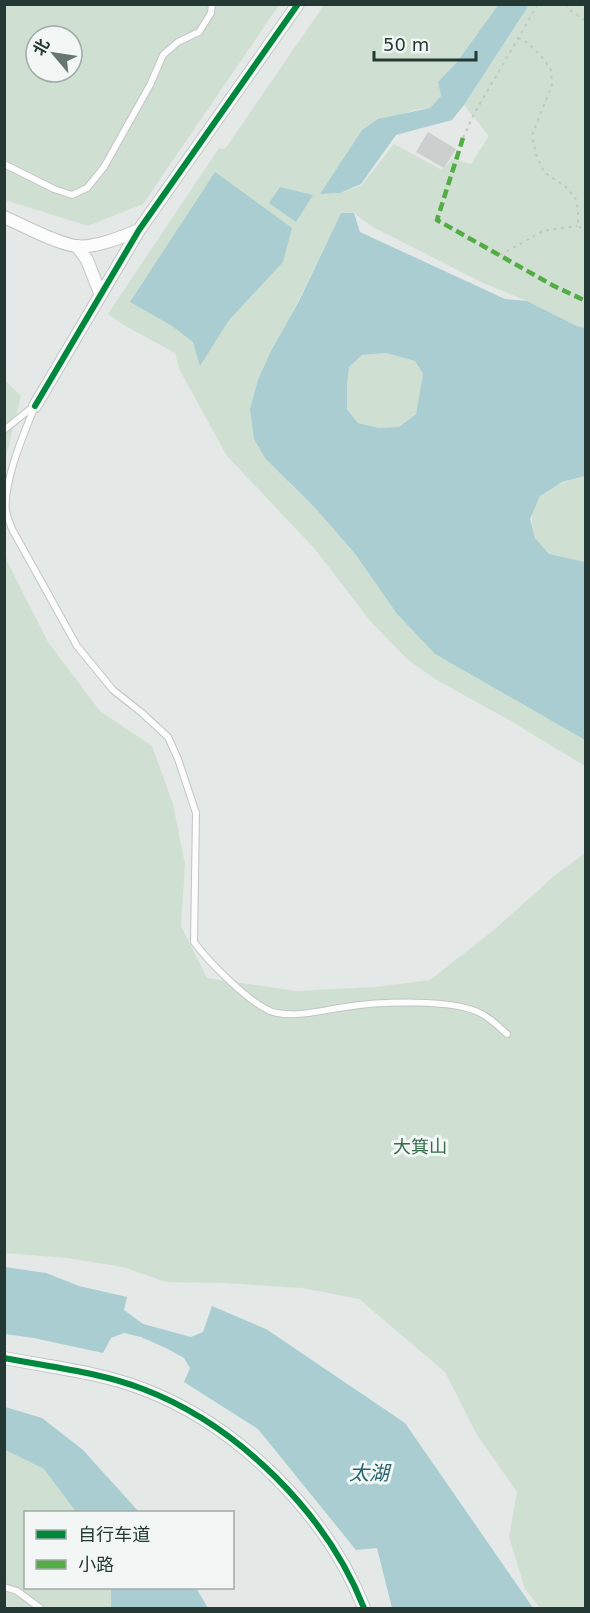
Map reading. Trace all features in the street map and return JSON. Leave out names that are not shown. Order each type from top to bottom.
[{"type":"street","points":[[34,406],[139,230],[298,4]]},
{"type":"street","points":[[4,217],[77,246],[102,243],[139,230]]},
{"type":"street","points":[[77,246],[87,260],[100,293]]},
{"type":"street","points":[[4,1358],[101,1376],[142,1388],[190,1410],[228,1435],[300,1504],[335,1551],[364,1608]]},
{"type":"lane","points":[[4,164],[54,189],[72,195],[87,188],[104,167],[125,131],[163,55],[178,42],[199,32],[211,13],[213,4]]},
{"type":"lane","points":[[4,430],[34,406]]},
{"type":"lane","points":[[34,406],[22,438],[7,492],[6,511],[12,529],[77,646],[113,690],[168,737],[175,752],[196,813],[194,942],[206,958],[254,1001],[276,1013],[310,1012],[354,1005],[429,1002],[458,1006],[481,1013],[507,1034]]},
{"type":"lane","points":[[4,1587],[16,1591],[40,1608]]},
{"type":"path","points":[[463,138],[474,114],[538,4]]},
{"type":"path","points":[[566,4],[571,11],[585,21]]},
{"type":"path","points":[[518,38],[528,43],[551,70],[552,85],[532,135],[536,154],[544,172],[566,187],[575,198],[578,208],[578,226]]},
{"type":"path","points":[[500,255],[543,231],[578,226],[585,231]]},
{"type":"green space","points":[[4,5],[279,5],[143,204],[88,226],[5,200]]},
{"type":"green space","points":[[324,5],[499,5],[457,62],[438,82],[441,96],[430,108],[414,110],[362,130],[321,194],[340,193],[362,185],[394,144],[442,170],[452,159],[471,164],[489,136],[464,105],[529,5],[581,5],[586,9],[585,328],[483,283],[371,226],[354,213],[341,213],[286,326],[288,482],[316,509],[356,555],[397,614],[435,654],[585,740],[585,766],[435,679],[407,659],[372,623],[314,548],[227,456],[179,369],[175,353],[108,314],[219,148],[225,149]]},
{"type":"green space","points":[[386,353],[415,361],[423,374],[416,414],[399,427],[379,428],[358,423],[347,408],[349,367],[362,355]]},
{"type":"green space","points":[[5,380],[21,396],[5,460]]},
{"type":"green space","points":[[585,476],[585,562],[549,554],[538,543],[534,535],[532,519],[535,504],[543,493]]},
{"type":"green space","name":"大箕山","points":[[4,546],[7,561],[48,642],[100,711],[152,746],[173,804],[185,864],[181,926],[207,978],[296,991],[376,987],[430,980],[494,930],[554,876],[585,853],[585,1608],[540,1608],[525,1589],[509,1537],[517,1492],[477,1435],[445,1372],[359,1299],[302,1288],[166,1282],[123,1267],[67,1258],[5,1253]]},
{"type":"green space","points":[[4,1450],[44,1469],[75,1511],[24,1511],[24,1589],[117,1589],[125,1608],[5,1608]]},
{"type":"water","points":[[499,4],[529,5],[452,120],[396,135],[361,184],[340,193],[320,194],[362,130],[378,119],[430,108],[441,96],[438,82],[457,62]]},
{"type":"water","points":[[215,172],[292,228],[283,262],[229,320],[200,366],[193,342],[172,326],[130,302]]},
{"type":"water","points":[[280,187],[313,195],[296,222],[269,203]]},
{"type":"water","points":[[341,213],[354,213],[360,232],[505,299],[527,301],[585,328],[585,476],[562,482],[540,496],[530,519],[535,538],[549,554],[585,562],[585,740],[435,654],[397,614],[356,555],[316,509],[265,458],[254,439],[250,409],[258,380],[270,353],[299,301]],"holes":[[[386,353],[415,361],[423,374],[416,414],[399,427],[379,428],[358,423],[347,409],[349,367],[362,355]]]},
{"type":"water","name":"太湖","points":[[5,1267],[46,1273],[79,1286],[127,1297],[124,1310],[143,1324],[191,1337],[203,1332],[212,1306],[266,1329],[405,1423],[533,1608],[392,1608],[377,1548],[356,1550],[258,1429],[184,1382],[190,1368],[184,1358],[141,1337],[124,1333],[111,1338],[103,1353],[5,1334]]},
{"type":"water","points":[[5,1407],[42,1418],[83,1450],[138,1511],[75,1511],[44,1469],[5,1450]]},
{"type":"water","points":[[111,1589],[197,1589],[208,1608],[111,1608]]},
{"type":"building","points":[[428,132],[456,149],[444,168],[416,152]]},
{"type":"marked path","points":[[463,138],[437,220],[554,286],[586,301]]},
{"type":"cycle path","points":[[35,406],[139,230],[298,4]]},
{"type":"cycle path","points":[[4,1358],[92,1374],[126,1383],[178,1405],[212,1425],[245,1449],[303,1507],[327,1539],[348,1573],[364,1608]]}]
